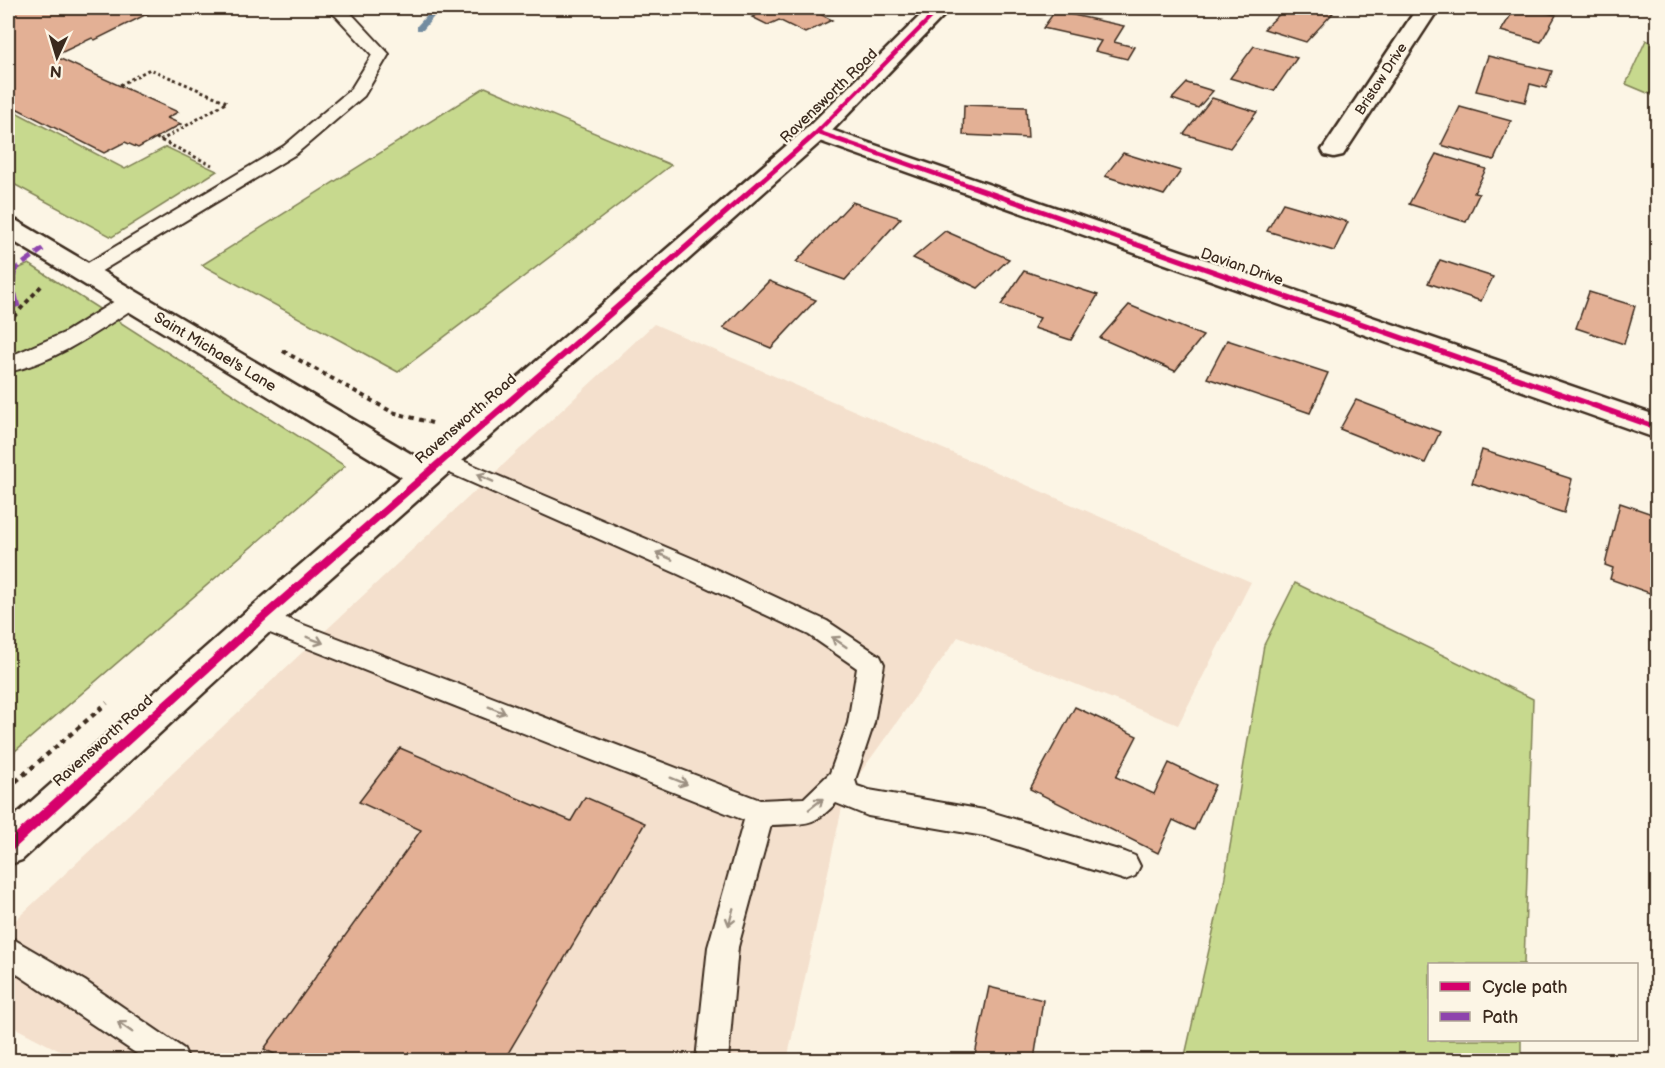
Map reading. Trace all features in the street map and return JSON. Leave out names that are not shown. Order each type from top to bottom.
[{"type":"street","name":"Ravensworth Road","points":[[8,848],[261,619],[817,132],[936,8]]},
{"type":"street","name":"Bristow Drive","points":[[1334,150],[1428,8]]},
{"type":"street","name":"Davian Drive","points":[[817,132],[1658,428]]},
{"type":"street","name":"Saint Michael's Lane","points":[[8,227],[130,301],[441,461]]},
{"type":"lane","points":[[73,268],[243,178],[290,150],[358,92],[381,54],[342,13],[333,8]]},
{"type":"lane","points":[[8,365],[59,346],[130,301]]},
{"type":"lane","points":[[261,619],[760,813],[811,810],[841,780],[861,723],[871,663],[818,628],[687,567],[441,461]]},
{"type":"lane","points":[[841,780],[845,794],[868,803],[984,823],[1125,866]]},
{"type":"lane","points":[[712,1060],[723,947],[760,813]]},
{"type":"lane","points":[[8,951],[74,992],[173,1060]]},
{"type":"path","points":[[120,85],[150,69],[228,102],[158,140],[243,178]]},
{"type":"path","points":[[8,323],[73,268]]},
{"type":"path","points":[[283,351],[392,412],[433,423],[441,461]]},
{"type":"shaded area","points":[[654,324],[1251,582],[1178,725],[958,637],[845,794],[787,1060],[77,1060],[8,1024],[8,927]]},
{"type":"green space","points":[[1646,40],[1657,46],[1657,97],[1626,84]]},
{"type":"green space","points":[[485,87],[671,165],[398,372],[202,265]]},
{"type":"green space","points":[[8,108],[125,169],[166,147],[217,171],[112,237],[8,181]]},
{"type":"green space","points":[[29,264],[345,466],[8,757],[8,273]]},
{"type":"green space","points":[[1295,583],[1533,699],[1524,963],[1428,963],[1428,1041],[1521,1041],[1521,1060],[1184,1060],[1223,888],[1264,645]]},
{"type":"building","points":[[8,8],[159,8],[95,40],[92,38],[54,56],[178,112],[167,118],[181,124],[138,148],[125,142],[104,153],[8,104]]},
{"type":"building","points":[[771,8],[808,8],[832,20],[805,33],[779,20],[768,25],[752,17]]},
{"type":"building","points":[[1286,8],[1314,8],[1333,13],[1306,42],[1264,29]]},
{"type":"building","points":[[1515,8],[1526,8],[1556,15],[1541,42],[1501,31]]},
{"type":"building","points":[[1055,11],[1124,26],[1114,42],[1134,47],[1127,59],[1095,51],[1101,41],[1043,28]]},
{"type":"building","points":[[1254,46],[1297,58],[1274,91],[1230,78]]},
{"type":"building","points":[[1488,56],[1552,71],[1546,88],[1530,84],[1525,102],[1476,91]]},
{"type":"building","points":[[1187,83],[1213,91],[1198,108],[1172,99]]},
{"type":"building","points":[[1212,98],[1257,112],[1230,148],[1184,134]]},
{"type":"building","points":[[964,105],[1026,107],[1028,138],[963,135]]},
{"type":"building","points":[[1460,107],[1511,121],[1494,160],[1441,145]]},
{"type":"building","points":[[1123,153],[1181,171],[1164,195],[1105,176]]},
{"type":"building","points":[[1436,154],[1486,169],[1474,193],[1479,194],[1466,222],[1409,204]]},
{"type":"building","points":[[852,202],[901,218],[845,280],[796,262]]},
{"type":"building","points":[[1283,203],[1348,222],[1334,251],[1267,231]]},
{"type":"building","points":[[945,231],[1009,259],[978,288],[913,258]]},
{"type":"building","points":[[1440,260],[1493,277],[1481,301],[1428,283]]},
{"type":"building","points":[[1024,271],[1098,295],[1071,340],[1034,328],[1040,318],[1001,305]]},
{"type":"building","points":[[769,281],[816,300],[771,348],[723,328]]},
{"type":"building","points":[[1589,292],[1635,306],[1624,344],[1576,328]]},
{"type":"building","points":[[1129,305],[1203,336],[1175,371],[1100,338]]},
{"type":"building","points":[[1227,340],[1328,373],[1310,413],[1207,378]]},
{"type":"building","points":[[1356,400],[1440,432],[1425,463],[1340,429]]},
{"type":"building","points":[[1482,450],[1572,479],[1564,513],[1472,483]]},
{"type":"building","points":[[1620,503],[1658,516],[1658,596],[1610,579],[1613,568],[1605,565]]},
{"type":"building","points":[[1075,707],[1137,736],[1116,777],[1154,794],[1169,763],[1215,785],[1194,830],[1173,820],[1158,853],[1030,789]]},
{"type":"building","points":[[400,748],[571,821],[585,797],[645,823],[504,1060],[286,1060],[264,1049],[421,830],[359,802]]},
{"type":"building","points":[[989,987],[1043,1000],[1034,1060],[974,1060]]},
{"type":"waterway","points":[[420,28],[437,8]]},
{"type":"marked path","points":[[18,311],[12,287],[13,273],[43,249]]},
{"type":"cycle path","points":[[8,847],[261,619],[817,132],[940,8]]},
{"type":"cycle path","points":[[817,132],[1658,428]]}]
